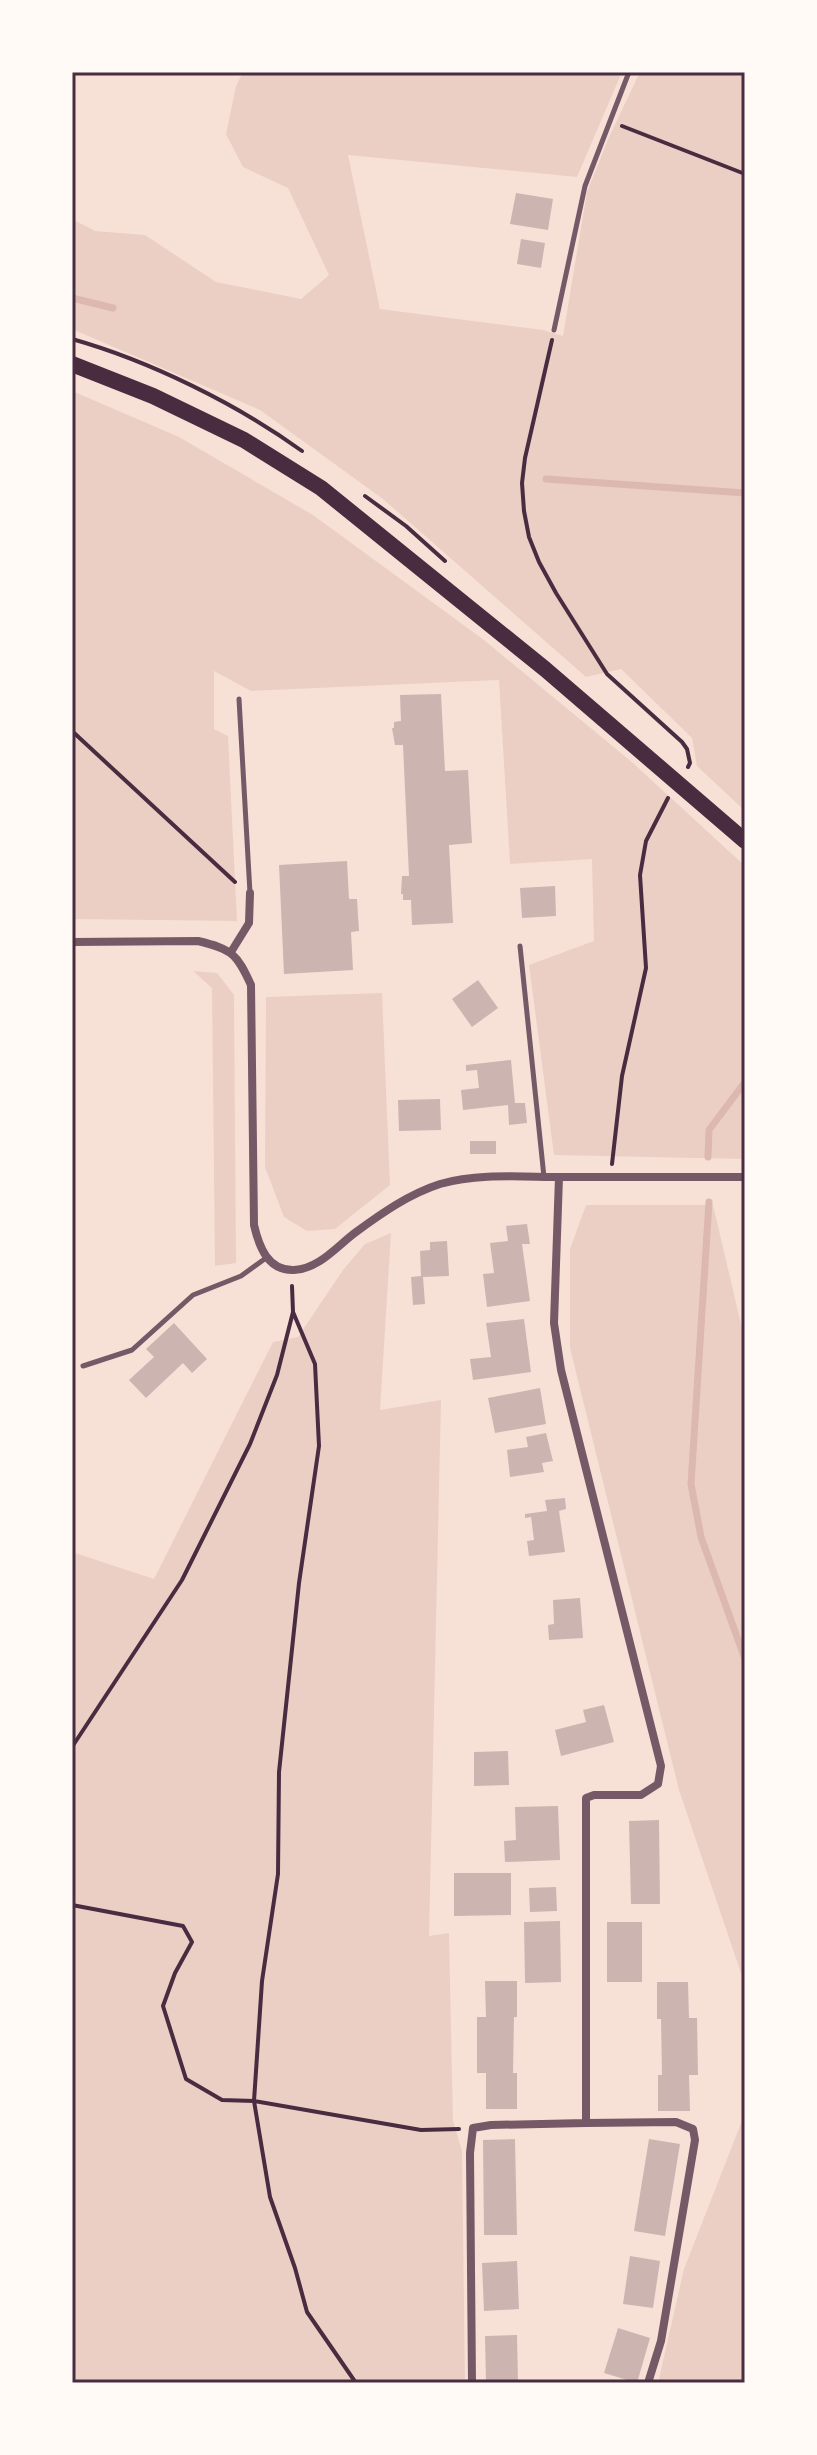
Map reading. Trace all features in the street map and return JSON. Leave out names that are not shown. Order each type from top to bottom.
[{"type":"main road","points":[[72,364],[153,396],[244,440],[321,488],[521,649],[745,841]]},
{"type":"street","points":[[231,952],[249,923],[250,893]]},
{"type":"street","points":[[72,942],[198,941],[231,952],[241,962],[251,985],[254,1225],[257,1241],[266,1258],[279,1268],[305,1268],[324,1259],[387,1210],[412,1195],[441,1184],[474,1179],[544,1177],[745,1177]]},
{"type":"street","points":[[559,1177],[554,1323],[561,1370],[661,1766],[658,1784],[641,1795],[594,1795],[586,1798],[586,2123]]},
{"type":"street","points":[[472,2383],[470,2153],[473,2128],[518,2124],[676,2122],[693,2129],[695,2140],[661,2341],[648,2383]]},
{"type":"lane","points":[[554,330],[585,186],[629,72]]},
{"type":"lane","points":[[239,699],[250,893]]},
{"type":"lane","points":[[520,946],[544,1177]]},
{"type":"lane","points":[[83,1366],[132,1350],[193,1295],[241,1276],[266,1258]]},
{"type":"path","points":[[609,120],[745,174]]},
{"type":"path","points":[[554,330],[525,458],[522,483],[529,537],[556,593],[607,674],[687,749],[690,763],[683,774]]},
{"type":"path","points":[[72,731],[250,893]]},
{"type":"path","points":[[611,1177],[622,1076],[646,968],[640,875],[646,841],[669,797]]},
{"type":"path","points":[[72,1747],[182,1580],[250,1444],[277,1375],[293,1312],[292,1270]]},
{"type":"path","points":[[293,1312],[315,1364],[319,1446],[299,1583],[279,1772],[278,1874],[262,1981],[254,2101],[270,2197],[307,2312],[356,2383]]},
{"type":"path","points":[[72,1905],[183,1926],[192,1942],[175,1973],[163,2006],[186,2079],[222,2100],[254,2101],[421,2130],[473,2128]]},
{"type":"shaded area","points":[[243,72],[622,72],[577,177],[348,155],[380,309],[543,330],[563,336],[587,192],[640,72],[745,72],[745,811],[697,766],[692,738],[621,669],[586,677],[383,499],[260,410],[72,329],[72,219],[95,231],[145,235],[216,282],[301,299],[329,275],[288,188],[243,167],[226,134],[236,86]]},
{"type":"shaded area","points":[[72,391],[179,437],[313,515],[484,640],[633,763],[745,866],[745,1159],[554,1155],[529,965],[594,941],[592,859],[510,864],[499,680],[251,691],[214,671],[214,729],[228,736],[237,921],[72,919]]},
{"type":"shaded area","points":[[193,971],[217,973],[234,995],[236,1263],[215,1266],[212,988]]},
{"type":"shaded area","points":[[382,993],[390,1185],[335,1229],[307,1231],[284,1217],[265,1167],[266,997]]},
{"type":"shaded area","points":[[586,1205],[713,1205],[745,1341],[745,1985],[679,1790],[570,1348],[570,1249]]},
{"type":"shaded area","points":[[391,1233],[380,1410],[441,1400],[429,1936],[449,1933],[453,2121],[462,2151],[465,2383],[72,2383],[72,1552],[154,1579],[273,1342],[298,1337],[343,1270],[365,1244]]},
{"type":"shaded area","points":[[745,2113],[745,2383],[658,2383],[684,2269]]},
{"type":"building","points":[[516,193],[553,199],[548,230],[510,224]]},
{"type":"building","points":[[521,239],[545,243],[541,268],[517,264]]},
{"type":"building","points":[[441,694],[445,771],[468,770],[472,843],[449,845],[453,923],[412,925],[411,900],[403,900],[401,894],[402,876],[409,876],[403,745],[395,745],[392,728],[394,722],[401,721],[400,695]]},
{"type":"building","points":[[347,861],[349,899],[357,899],[359,931],[351,932],[353,970],[284,974],[279,865]]},
{"type":"building","points":[[555,886],[556,916],[522,918],[520,888]]},
{"type":"building","points":[[478,980],[498,1008],[472,1027],[452,999]]},
{"type":"building","points":[[511,1060],[515,1103],[525,1103],[527,1123],[509,1125],[508,1105],[463,1110],[461,1090],[479,1088],[477,1070],[466,1071],[466,1065]]},
{"type":"building","points":[[440,1099],[441,1130],[399,1131],[398,1100]]},
{"type":"building","points":[[470,1141],[496,1141],[496,1154],[470,1154]]},
{"type":"building","points":[[527,1224],[530,1244],[522,1244],[530,1301],[487,1307],[483,1274],[494,1273],[490,1243],[508,1241],[506,1226]]},
{"type":"building","points":[[447,1241],[449,1276],[423,1277],[425,1304],[413,1305],[411,1277],[421,1276],[420,1251],[430,1250],[430,1242]]},
{"type":"building","points":[[524,1319],[531,1372],[473,1380],[470,1359],[491,1357],[486,1323]]},
{"type":"building","points":[[174,1323],[207,1359],[192,1373],[183,1363],[146,1398],[129,1380],[154,1357],[146,1349]]},
{"type":"building","points":[[540,1388],[546,1424],[495,1433],[488,1398]]},
{"type":"building","points":[[546,1433],[553,1461],[542,1463],[544,1472],[510,1477],[507,1450],[528,1447],[526,1437]]},
{"type":"building","points":[[565,1498],[566,1509],[559,1511],[565,1552],[529,1556],[527,1541],[534,1540],[531,1517],[525,1518],[525,1514],[547,1511],[545,1500]]},
{"type":"building","points":[[580,1598],[583,1638],[549,1640],[548,1625],[554,1624],[553,1600]]},
{"type":"building","points":[[604,1705],[614,1742],[561,1756],[555,1730],[586,1722],[583,1710]]},
{"type":"building","points":[[508,1751],[509,1785],[474,1786],[474,1752]]},
{"type":"building","points":[[558,1806],[560,1860],[505,1862],[504,1841],[516,1840],[515,1807]]},
{"type":"building","points":[[659,1820],[660,1904],[631,1904],[629,1821]]},
{"type":"building","points":[[454,1873],[511,1873],[511,1915],[454,1916]]},
{"type":"building","points":[[556,1887],[557,1911],[530,1912],[529,1888]]},
{"type":"building","points":[[560,1921],[561,1982],[525,1983],[524,1922]]},
{"type":"building","points":[[607,1922],[642,1922],[642,1982],[607,1982]]},
{"type":"building","points":[[485,1981],[517,1981],[513,2073],[517,2073],[517,2109],[486,2109],[486,2073],[477,2073],[477,2017],[486,2017]]},
{"type":"building","points":[[657,1982],[688,1982],[689,2018],[697,2018],[698,2075],[689,2075],[690,2111],[658,2111],[658,2075],[662,2075]]},
{"type":"building","points":[[515,2139],[517,2235],[484,2235],[483,2140]]},
{"type":"building","points":[[649,2139],[680,2144],[665,2236],[634,2231]]},
{"type":"building","points":[[630,2256],[660,2261],[653,2308],[623,2304]]},
{"type":"building","points":[[517,2261],[519,2309],[484,2311],[482,2263]]},
{"type":"building","points":[[618,2328],[650,2338],[637,2383],[604,2373]]},
{"type":"building","points":[[517,2335],[518,2383],[486,2383],[485,2336]]},
{"type":"waterway","points":[[72,298],[113,308]]},
{"type":"waterway","points":[[546,479],[745,493]]},
{"type":"waterway","points":[[708,1157],[709,1130],[745,1082]]},
{"type":"waterway","points":[[709,1202],[691,1484],[701,1537],[745,1659]]}]
